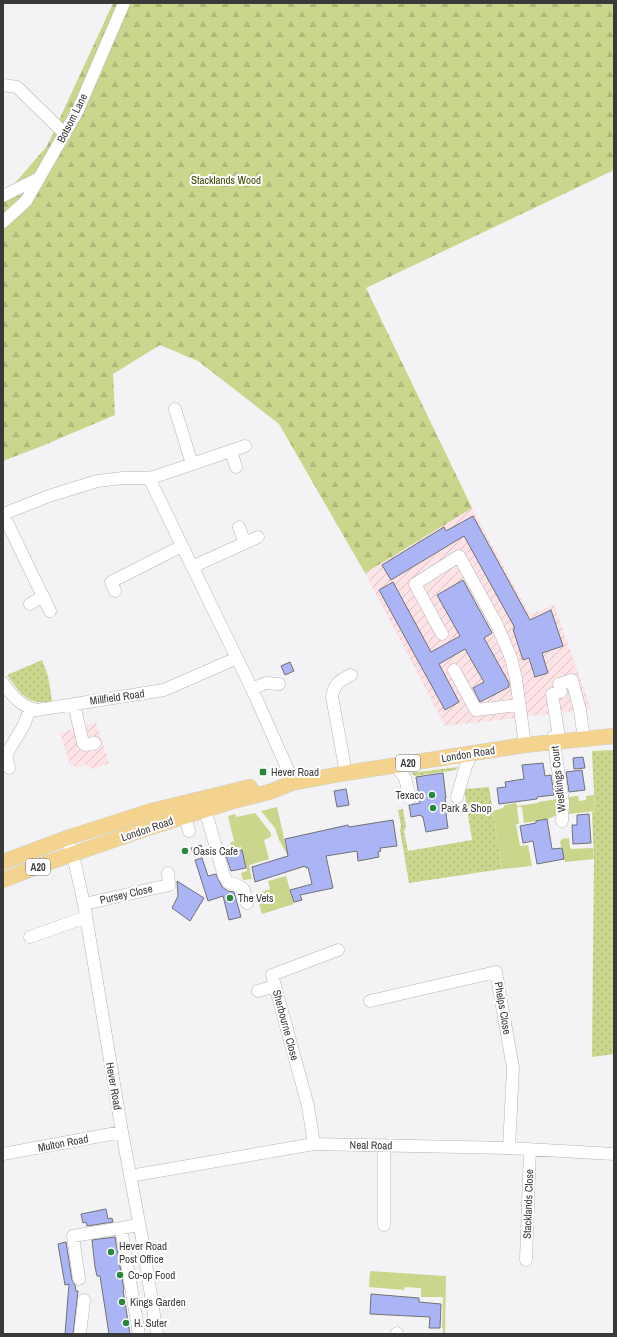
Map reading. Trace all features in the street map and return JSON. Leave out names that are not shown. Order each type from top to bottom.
[{"type":"main road","name":"London Road","points":[[3,880],[73,855],[183,810],[204,804],[268,792],[292,783],[346,773],[583,736],[614,727]]},
{"type":"main road","name":"London Road","points":[[583,736],[614,736]]},
{"type":"main road","name":"London Road","points":[[3,862],[121,820],[183,810]]},
{"type":"street","name":"Botsom Lane","points":[[3,222],[26,201],[65,134],[78,110],[124,3]]},
{"type":"street","points":[[3,85],[17,86],[65,134]]},
{"type":"street","points":[[3,196],[39,178]]},
{"type":"street","points":[[175,409],[192,464]]},
{"type":"street","points":[[50,611],[3,514],[49,496],[97,481],[123,478],[149,478],[245,446]]},
{"type":"street","points":[[231,451],[236,467]]},
{"type":"street","points":[[149,478],[252,689],[287,768],[292,783]]},
{"type":"street","points":[[239,528],[246,543]]},
{"type":"street","points":[[192,566],[258,538]]},
{"type":"street","points":[[115,591],[111,582],[182,546]]},
{"type":"street","points":[[442,634],[415,584],[459,556],[497,625],[511,658],[516,680],[525,745]]},
{"type":"street","points":[[30,604],[43,596]]},
{"type":"street","name":"Millfield Road","points":[[30,709],[37,710],[164,690],[236,658]]},
{"type":"street","points":[[454,670],[476,710],[519,705]]},
{"type":"street","points":[[346,773],[332,697],[337,683],[351,675]]},
{"type":"street","name":"Westkings Court","points":[[562,821],[562,802],[552,694],[561,692],[559,684],[572,680],[580,710],[583,736]]},
{"type":"street","points":[[252,689],[266,682],[279,684]]},
{"type":"street","points":[[3,683],[16,698],[30,709],[24,725],[6,755],[9,768]]},
{"type":"street","points":[[74,704],[85,745],[95,743]]},
{"type":"street","points":[[457,797],[471,754]]},
{"type":"street","points":[[396,765],[405,778],[410,798]]},
{"type":"street","points":[[204,804],[216,842],[224,876],[228,882],[239,886],[244,890],[247,903]]},
{"type":"street","points":[[183,810],[190,831]]},
{"type":"street","name":"Hever Road","points":[[68,838],[84,904],[157,1334]]},
{"type":"street","name":"Pursey Close","points":[[84,904],[169,884]]},
{"type":"street","points":[[30,937],[86,917]]},
{"type":"street","name":"Sherbourne Close","points":[[314,1144],[308,1106],[272,975],[338,950]]},
{"type":"street","name":"Phelps Close","points":[[370,1000],[496,972],[513,1068],[509,1148]]},
{"type":"street","points":[[258,991],[275,986]]},
{"type":"street","name":"Multon Road","points":[[3,1154],[122,1132]]},
{"type":"street","name":"Neal Road","points":[[130,1176],[314,1144],[509,1148],[614,1154]]},
{"type":"street","points":[[384,1145],[384,1225]]},
{"type":"street","name":"Stacklands Close","points":[[526,1260],[530,1149]]},
{"type":"street","points":[[80,1279],[73,1236],[139,1226]]},
{"type":"street","points":[[121,1228],[139,1334]]},
{"type":"street","points":[[80,1334],[84,1300]]},
{"type":"shaded area","points":[[472,508],[530,615],[554,605],[591,709],[445,726],[365,573]]},
{"type":"shaded area","points":[[96,722],[109,764],[90,769],[88,764],[78,767],[70,765],[60,733]]},
{"type":"green space","name":"Stacklands Wood","points":[[113,3],[614,3],[614,170],[366,288],[472,508],[365,573],[279,424],[198,361],[160,345],[113,374],[115,415],[3,461],[3,197],[47,146]]},
{"type":"green space","points":[[42,660],[48,676],[52,700],[50,702],[32,701],[20,692],[7,675]]},
{"type":"green space","points":[[614,750],[614,1054],[592,1057],[594,859],[592,812],[595,811],[592,751]]},
{"type":"green space","points":[[458,767],[456,770],[415,776],[410,773]]},
{"type":"green space","points":[[489,787],[502,869],[409,883],[398,810],[403,809],[406,827],[404,831],[408,851],[472,840],[464,789]]},
{"type":"green space","points":[[568,792],[568,797],[578,796],[579,801],[586,800],[586,796],[594,795],[595,811],[568,814],[566,793]]},
{"type":"green space","points":[[557,799],[556,815],[541,820],[524,823],[522,807],[517,807],[519,824],[516,824],[520,846],[528,845],[532,866],[502,869],[493,811],[503,808],[505,805],[516,803],[517,806]]},
{"type":"green space","points":[[277,807],[288,856],[279,840],[275,828],[261,811]]},
{"type":"green space","points":[[255,813],[271,833],[271,837],[264,840],[269,859],[249,865],[252,879],[243,880],[241,873],[247,871],[241,847],[232,849],[230,843],[234,841],[228,816],[235,814],[236,817]]},
{"type":"green space","points":[[569,838],[570,848],[572,849],[593,848],[594,859],[565,862],[560,842],[562,839]]},
{"type":"green space","points":[[286,876],[294,904],[262,914],[256,894],[270,889],[268,881]]},
{"type":"green space","points":[[370,1271],[446,1276],[445,1334],[443,1334],[442,1328],[443,1297],[421,1297],[421,1288],[405,1287],[404,1290],[369,1287]]},
{"type":"building","points":[[473,516],[530,620],[551,610],[563,646],[542,653],[548,673],[535,677],[529,658],[523,660],[513,629],[515,628],[464,536],[391,580],[382,565],[444,527],[446,531]]},
{"type":"building","points":[[463,580],[492,633],[484,638],[509,683],[509,687],[480,702],[473,688],[484,682],[465,649],[439,664],[459,702],[445,710],[379,590],[393,582],[431,652],[460,636],[437,595]]},
{"type":"building","points":[[290,662],[294,671],[285,675],[281,666]]},
{"type":"building","points":[[583,757],[585,768],[574,769],[573,758]]},
{"type":"building","points":[[543,763],[545,776],[551,775],[554,795],[537,797],[537,799],[499,804],[497,788],[506,787],[505,782],[524,779],[522,765]]},
{"type":"building","points":[[582,770],[585,790],[569,792],[566,772]]},
{"type":"building","points":[[443,773],[448,828],[426,832],[423,817],[421,815],[411,817],[409,805],[420,803],[416,777]]},
{"type":"building","points":[[346,789],[349,805],[337,807],[334,791]]},
{"type":"building","points":[[589,814],[591,843],[573,844],[572,825],[577,825],[577,815]]},
{"type":"building","points":[[547,819],[552,849],[562,848],[564,859],[537,864],[533,841],[523,843],[520,826]]},
{"type":"building","points":[[393,820],[397,846],[380,848],[381,851],[378,852],[379,857],[358,861],[357,851],[326,856],[333,888],[300,895],[302,900],[294,902],[290,890],[312,884],[308,867],[306,868],[305,866],[255,882],[252,867],[288,856],[285,839],[348,825],[349,827]]},
{"type":"building","points":[[201,845],[204,853],[194,856],[191,848]]},
{"type":"building","points":[[242,850],[246,868],[231,871],[225,853]]},
{"type":"building","points":[[202,858],[208,876],[216,874],[222,887],[228,891],[234,892],[241,917],[229,920],[223,896],[208,901],[195,860]]},
{"type":"building","points":[[177,881],[204,898],[190,921],[172,908],[178,896]]},
{"type":"building","points":[[106,1209],[108,1219],[112,1218],[113,1222],[87,1226],[86,1222],[83,1223],[81,1214]]},
{"type":"building","points":[[115,1237],[130,1334],[109,1334],[100,1276],[97,1276],[95,1267],[92,1240]]},
{"type":"building","points":[[66,1242],[72,1280],[76,1291],[78,1291],[73,1334],[65,1334],[69,1284],[65,1285],[58,1244]]},
{"type":"building","points":[[371,1294],[419,1298],[419,1302],[441,1304],[440,1328],[429,1328],[430,1317],[370,1314]]},
{"type":"place","name":"Hever Road","points":[[263,772]]},
{"type":"place","name":"Texaco","points":[[432,795]]},
{"type":"place","name":"Park & Shop","points":[[433,808]]},
{"type":"place","name":"Oasis Cafe","points":[[185,851]]},
{"type":"place","name":"The Vets","points":[[230,898]]},
{"type":"place","name":"Hever Road Post Office","points":[[111,1252]]},
{"type":"place","name":"Co-op Food","points":[[120,1275]]},
{"type":"place","name":"Kings Garden","points":[[122,1302]]},
{"type":"place","name":"H. Suter","points":[[126,1323]]}]
